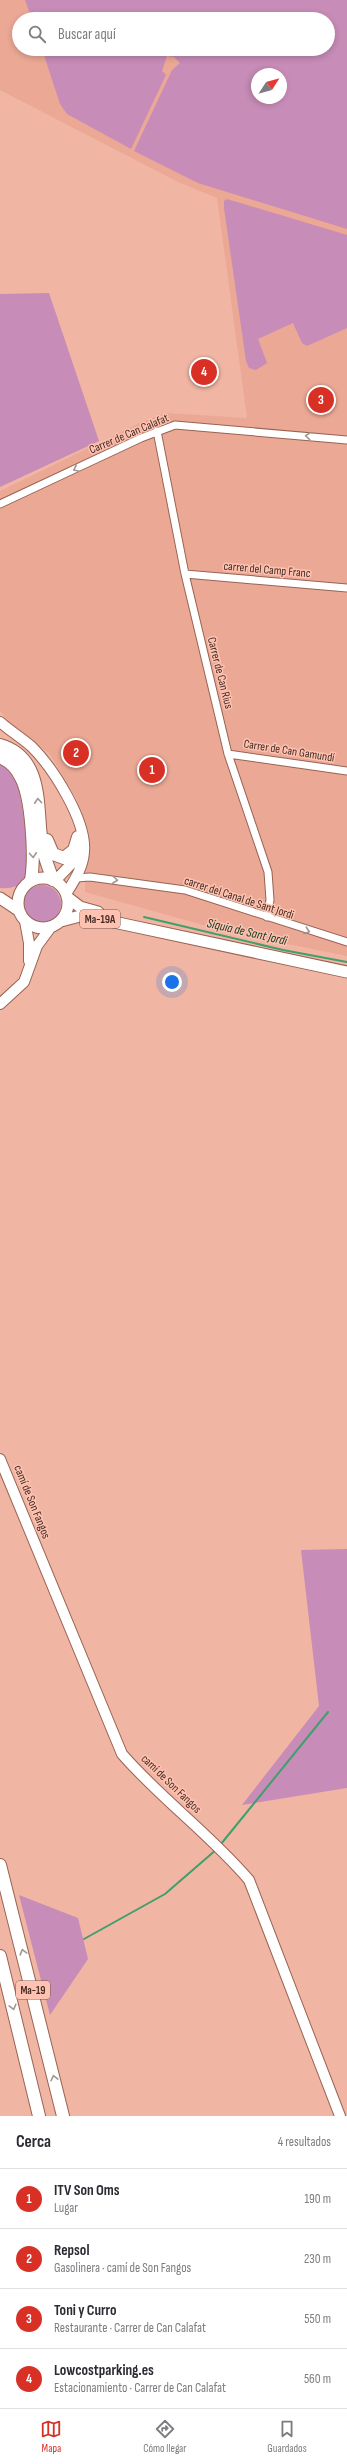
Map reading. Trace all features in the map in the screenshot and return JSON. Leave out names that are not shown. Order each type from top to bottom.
[{"type":"highway","points":[[0,745],[17,754],[33,775],[38,793],[39,818],[44,854],[54,881]]},
{"type":"highway","points":[[0,757],[16,769],[25,788],[33,856],[31,880]]},
{"type":"highway","points":[[39,818],[45,829],[49,848],[58,857],[64,858],[72,853],[76,848],[78,837]]},
{"type":"highway","name":"Ma-19","points":[[0,1865],[63,2116]]},
{"type":"highway","name":"Ma-19","points":[[0,1956],[39,2116]]},
{"type":"main road","points":[[0,898],[18,910],[24,921],[35,927],[51,927],[61,921],[67,910],[67,896],[54,881],[44,878],[31,880],[21,889],[18,897],[18,910]]},
{"type":"main road","points":[[0,892],[21,889]]},
{"type":"main road","name":"Ma-19A","points":[[67,896],[84,908],[138,926]]},
{"type":"main road","name":"Ma-19A","points":[[61,921],[86,916],[138,926],[299,963],[347,972]]},
{"type":"street","name":"Carrer de Can Calafat","points":[[0,504],[156,431],[175,425],[347,440]]},
{"type":"street","name":"Carrer de Can Rius","points":[[156,431],[185,574],[228,754],[268,872],[270,900],[267,917]]},
{"type":"street","name":"carrer del Camp Franc","points":[[185,574],[347,588]]},
{"type":"street","points":[[0,722],[24,741],[40,757],[57,780],[71,807],[84,840],[83,859],[67,896]]},
{"type":"street","name":"Carrer de Can Gamundí","points":[[228,754],[347,771]]},
{"type":"street","points":[[54,881],[75,860],[79,847],[71,807]]},
{"type":"street","name":"carrer del Canal de Sant Jordi","points":[[76,878],[90,877],[185,890],[347,942]]},
{"type":"street","points":[[24,921],[29,943],[29,971]]},
{"type":"street","points":[[0,1004],[21,986],[29,971],[37,946],[51,927]]},
{"type":"street","name":"camí de Son Fangos","points":[[0,1459],[122,1754],[140,1775],[218,1847],[249,1880],[340,2116]]},
{"type":"shaded area","points":[[0,0],[347,0],[347,956],[228,932],[85,892],[86,828],[76,798],[50,754],[13,727],[0,711],[0,491],[142,422],[166,413],[247,418],[217,198],[178,182],[0,90]]},
{"type":"shaded area","points":[[25,0],[347,0],[347,229],[198,183],[134,151],[172,70],[180,63],[174,57],[167,56],[335,56],[335,12],[29,12]]},
{"type":"shaded area","points":[[44,56],[167,56],[162,71],[166,75],[131,149],[67,114],[60,104]]},
{"type":"shaded area","points":[[227,199],[347,235],[347,328],[307,346],[302,343],[293,323],[258,339],[267,363],[256,370],[249,368],[246,361],[224,208],[224,201]]},
{"type":"shaded area","points":[[49,293],[99,441],[0,487],[0,294]]},
{"type":"shaded area","points":[[0,764],[13,774],[17,784],[23,811],[27,844],[27,871],[25,879],[17,886],[7,888],[0,888]]},
{"type":"shaded area","points":[[38,885],[46,885],[53,888],[58,893],[61,904],[58,915],[53,920],[46,923],[38,923],[31,920],[26,915],[23,908],[23,900],[26,893],[31,888]]},
{"type":"shaded area","points":[[347,1549],[347,1788],[242,1805],[319,1706],[301,1550]]},
{"type":"shaded area","points":[[19,1895],[78,1918],[88,1959],[50,2015]]},
{"type":"waterway","name":"Síquia de Sant Jordi","points":[[144,917],[283,950],[347,962]]},
{"type":"waterway","points":[[221,1844],[328,1712]]},
{"type":"waterway","points":[[84,1939],[165,1894],[217,1849]]},
{"type":"place","name":"Lowcostparking.es","points":[[204,372]]},
{"type":"place","name":"Toni y Curro","points":[[321,400]]},
{"type":"place","name":"Repsol","points":[[76,753]]},
{"type":"place","name":"ITV Son Oms","points":[[152,770]]}]
